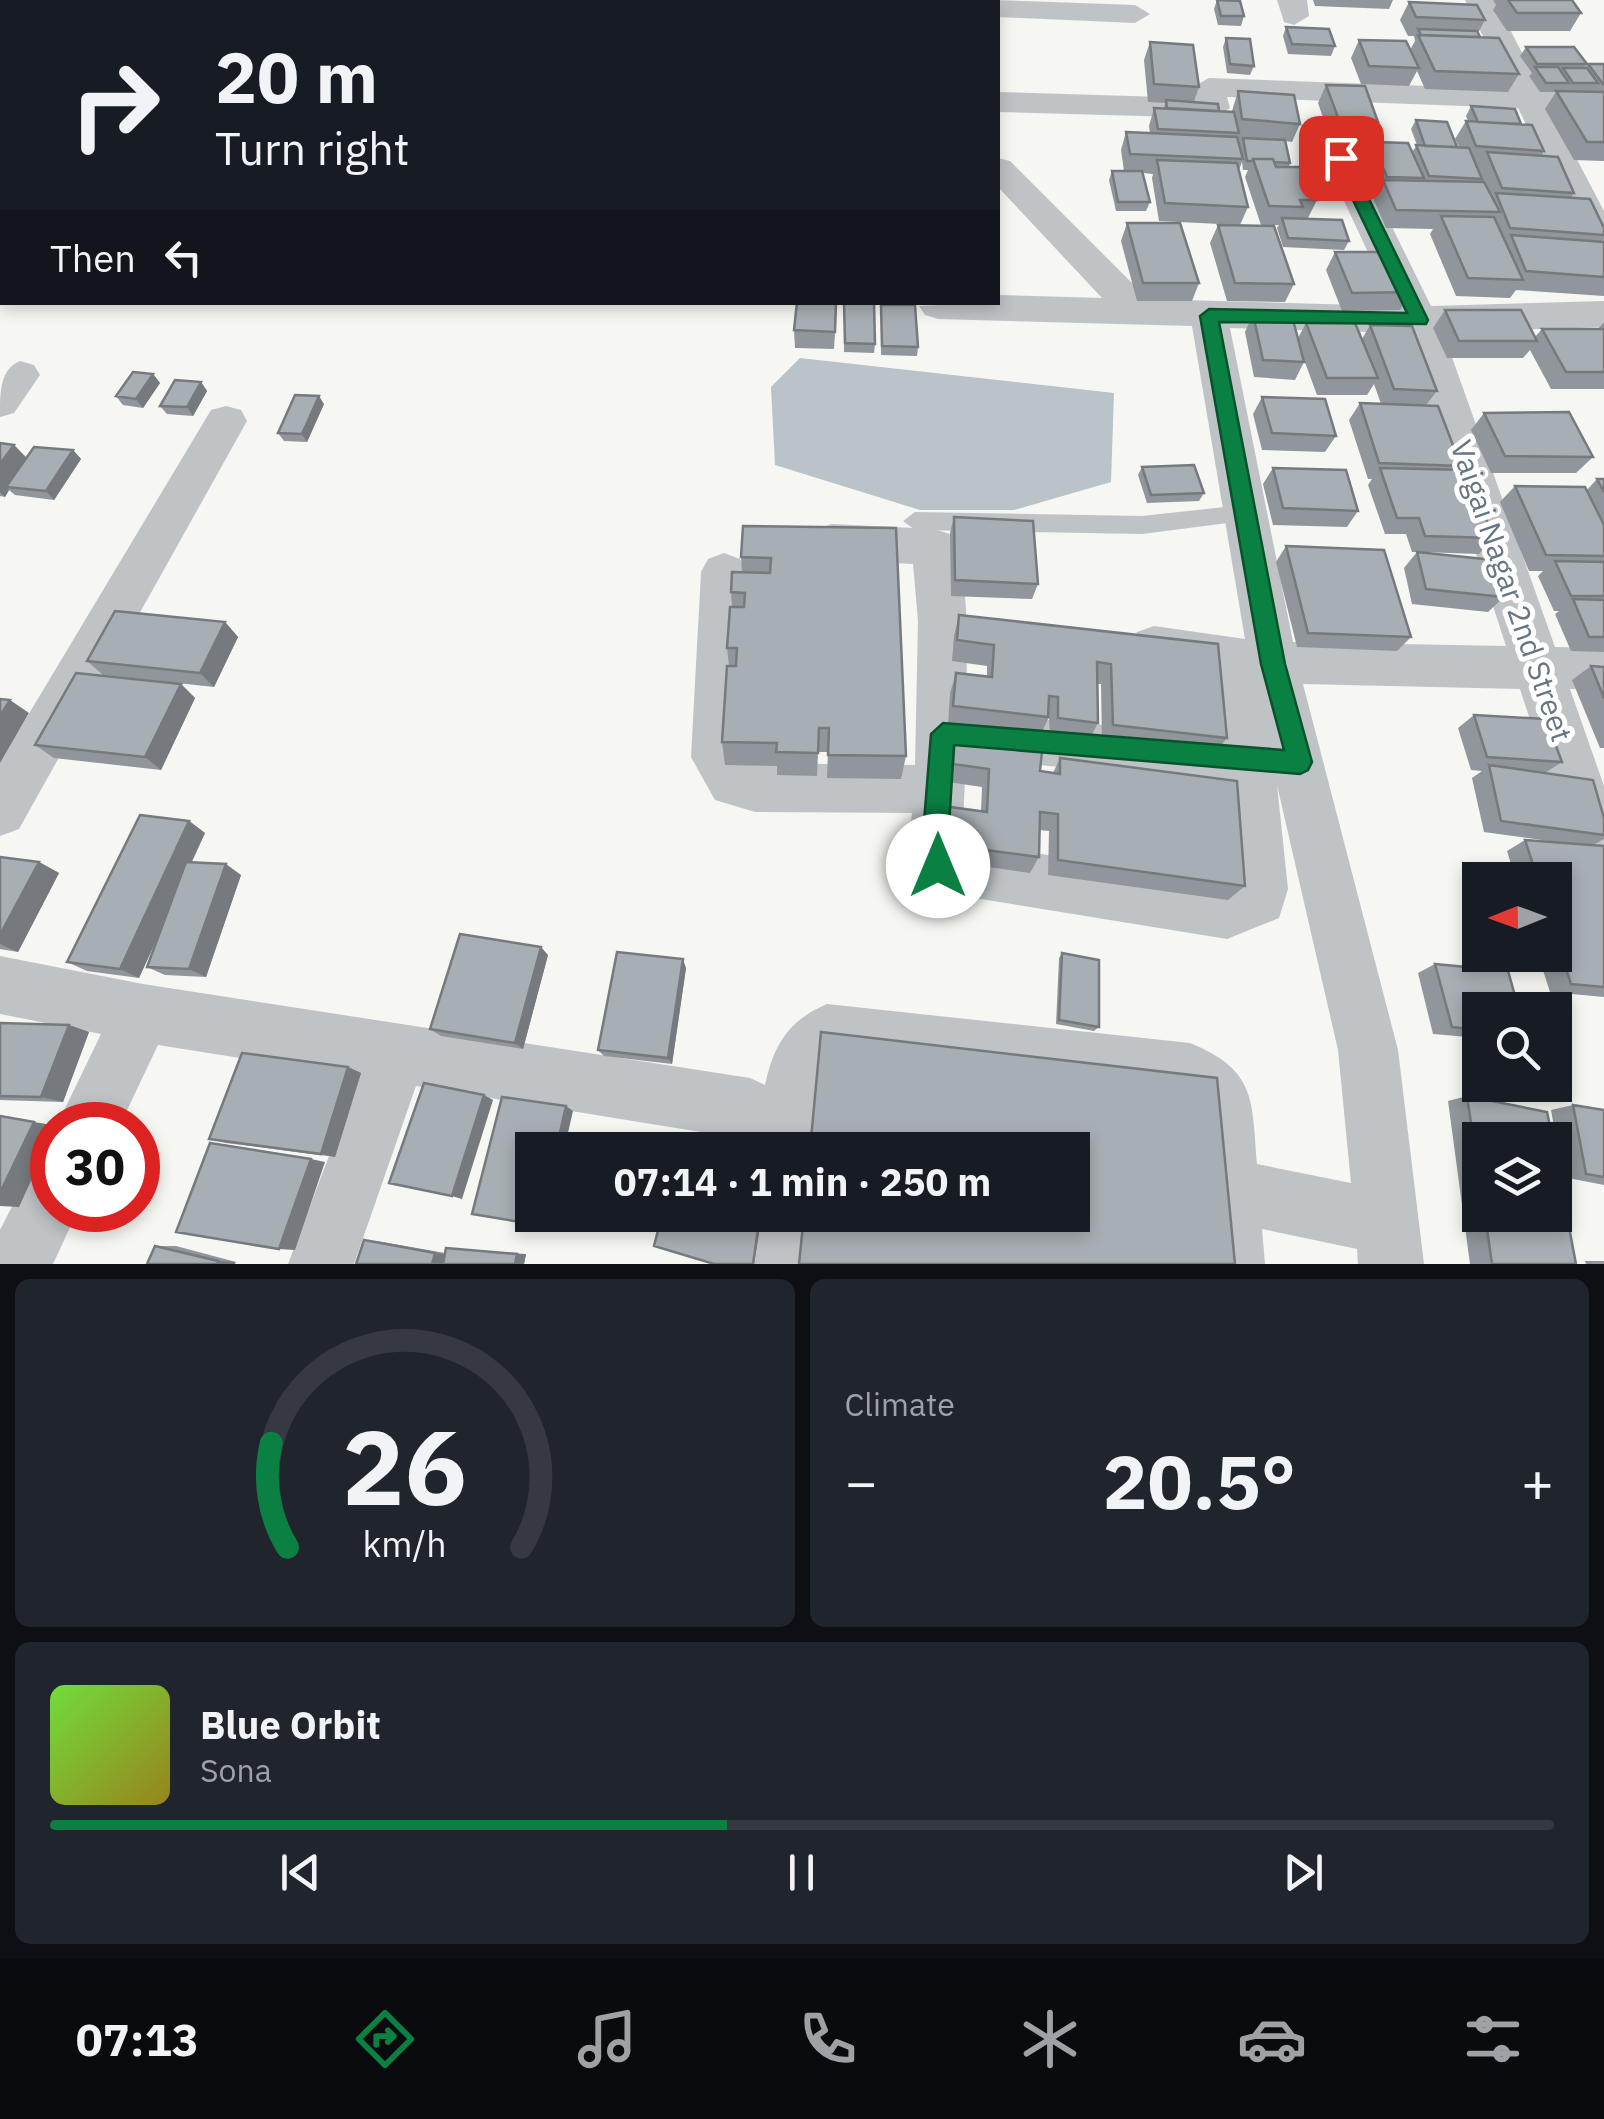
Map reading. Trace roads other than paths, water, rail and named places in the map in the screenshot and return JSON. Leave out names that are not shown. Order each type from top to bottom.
[{"type":"street","points":[[1480,0],[1604,246]]},
{"type":"street","points":[[1000,8],[1135,14]]},
{"type":"street","points":[[1000,102],[1214,108],[1209,86],[1604,102]]},
{"type":"street","name":"Vaigai Nagar 2nd Street","points":[[1341,158],[1419,320],[1493,488],[1536,665],[1600,839]]},
{"type":"street","points":[[1000,170],[1141,314]]},
{"type":"street","points":[[938,306],[1419,320],[1604,314]]},
{"type":"street","points":[[1209,316],[1273,664],[1368,1050],[1388,1244],[1228,1190]]},
{"type":"street","points":[[0,811],[226,421]]},
{"type":"street","points":[[791,540],[934,547],[962,623],[943,734],[934,860],[938,866],[1226,910],[1259,899],[1239,658],[1100,640]]},
{"type":"street","points":[[724,572],[716,757],[733,783],[755,788],[940,790]]},
{"type":"street","points":[[1273,664],[1604,669]]},
{"type":"street","points":[[943,734],[1250,777],[1304,780]]},
{"type":"street","points":[[0,986],[143,1013],[398,1052],[771,1129],[807,1046],[827,1034],[1190,1073],[1211,1084],[1222,1107],[1232,1264]]},
{"type":"street","points":[[99,1102],[143,1013]]},
{"type":"street","points":[[321,1264],[398,1052]]},
{"type":"street","points":[[18,1264],[34,1232]]},
{"type":"street","points":[[781,1264],[784,1232]]},
{"type":"lane","points":[[915,521],[1142,525],[1243,514]]}]
